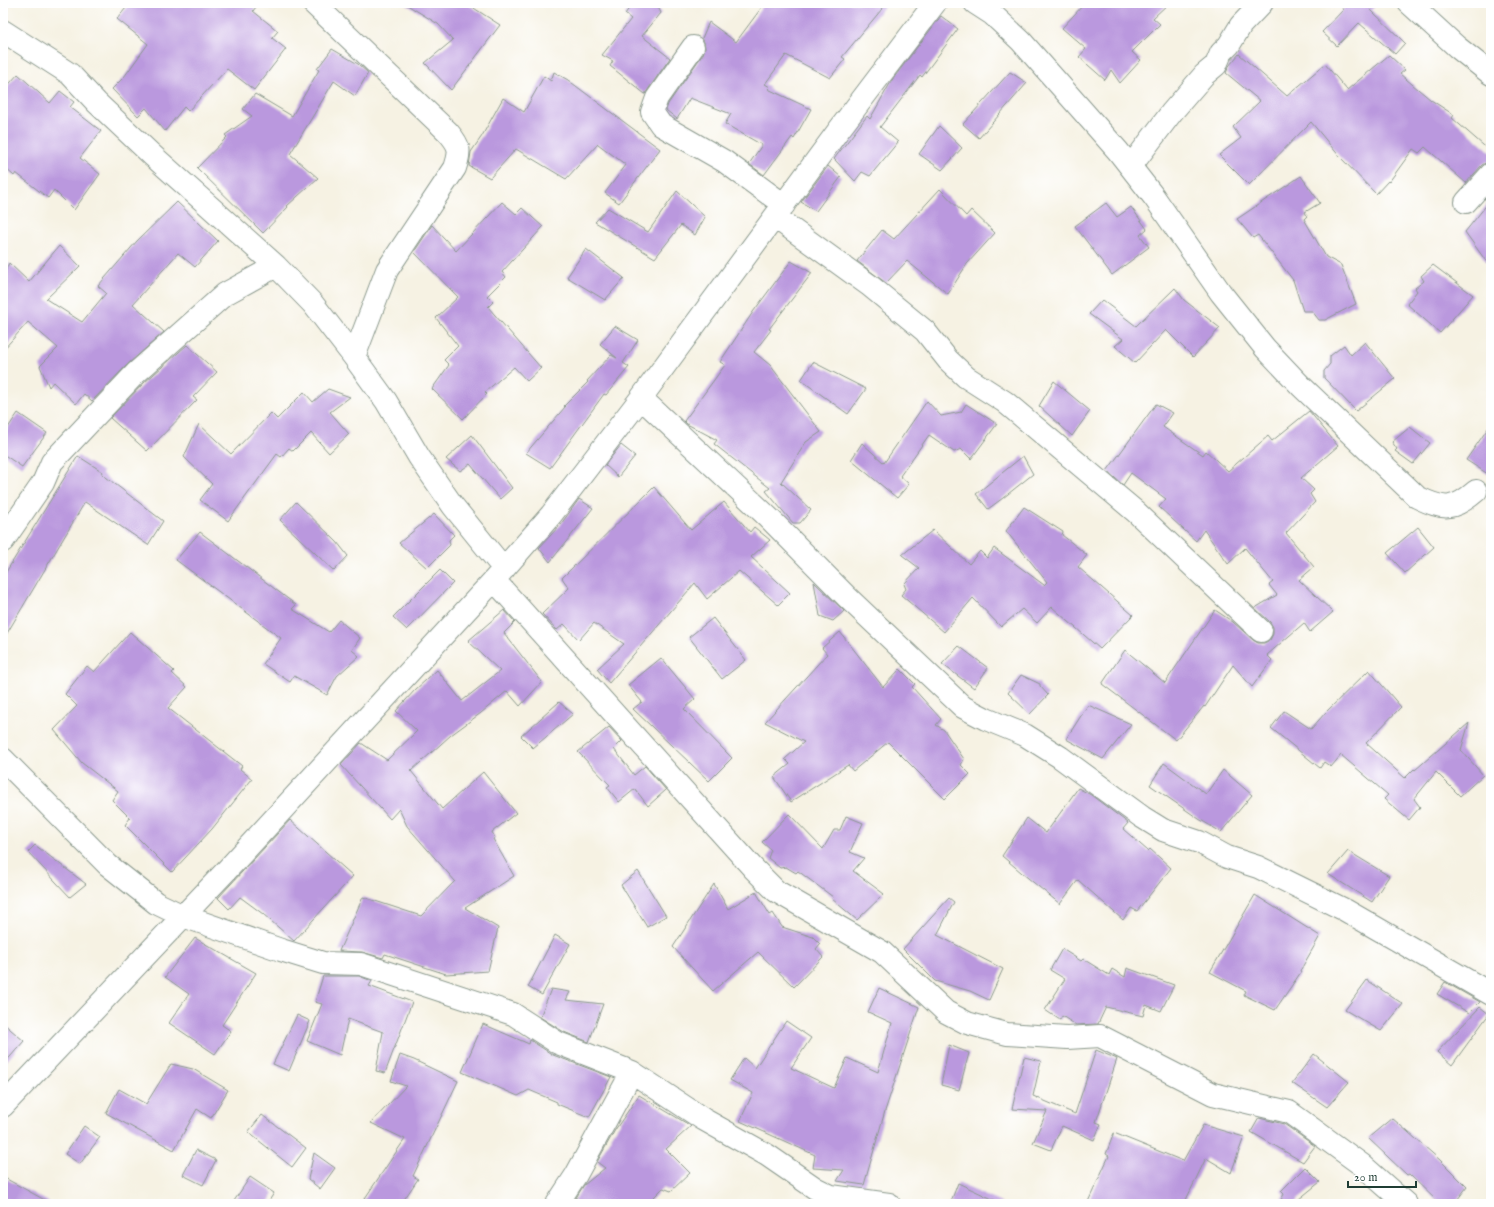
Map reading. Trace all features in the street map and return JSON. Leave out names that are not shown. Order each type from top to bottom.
[{"type":"street","points":[[313,3],[448,132],[458,146],[459,155],[455,168],[388,270],[354,357]]},
{"type":"street","points":[[3,1106],[183,916],[499,574],[551,515],[641,398],[935,3]]},
{"type":"street","points":[[975,3],[992,14],[1021,41],[1131,166],[1221,293],[1265,348],[1301,386],[1417,498],[1435,506],[1446,507],[1466,500],[1476,491]]},
{"type":"street","points":[[1131,166],[1172,112],[1204,75],[1216,65],[1221,53],[1229,45],[1241,25],[1262,3]]},
{"type":"street","points":[[1408,3],[1457,47],[1491,74]]},
{"type":"street","points":[[3,30],[70,74],[97,103],[152,155],[276,266],[313,304],[386,401],[419,457],[499,574],[748,862],[776,891],[882,952],[946,1012],[967,1023],[1007,1034],[1067,1038],[1100,1036],[1213,1094],[1289,1112],[1362,1165],[1406,1204]]},
{"type":"street","points":[[693,47],[657,98],[652,112],[661,125],[724,161],[779,211],[925,331],[948,360],[966,377],[1005,402],[1136,512],[1261,631]]},
{"type":"street","points":[[1466,202],[1491,174]]},
{"type":"street","points":[[3,541],[43,483],[52,462],[136,373],[225,294],[276,266]]},
{"type":"street","points":[[641,398],[768,517],[847,597],[963,707],[986,719],[1024,735],[1054,753],[1142,817],[1163,830],[1199,842],[1227,857],[1258,867],[1345,910],[1491,994]]},
{"type":"street","points":[[3,759],[108,865],[156,903],[183,916],[281,950],[323,963],[361,964],[513,1014],[558,1043],[632,1072],[703,1119],[767,1154],[815,1188],[831,1196],[889,1204]]},
{"type":"street","points":[[557,1204],[576,1175],[632,1072]]},
{"type":"building","points":[[130,3],[259,3],[253,11],[278,31],[272,38],[286,49],[254,90],[227,69],[188,111],[184,107],[165,131],[146,108],[138,116],[112,89],[124,77],[148,44],[117,19]]},
{"type":"building","points":[[404,3],[466,3],[500,25],[451,90],[425,63],[453,40],[438,24]]},
{"type":"building","points":[[633,3],[656,3],[661,13],[642,36],[670,58],[645,94],[610,66],[613,61],[602,55],[631,19],[625,14]]},
{"type":"building","points":[[765,3],[887,3],[842,57],[845,59],[830,78],[786,55],[765,84],[770,87],[768,89],[811,109],[794,139],[792,137],[764,175],[749,164],[762,145],[725,124],[731,114],[690,98],[677,119],[666,110],[668,104],[703,54],[705,48],[702,38],[709,22],[736,42]]},
{"type":"building","points":[[1085,3],[1169,3],[1153,18],[1160,24],[1132,52],[1141,60],[1120,83],[1111,70],[1105,80],[1079,57],[1086,49],[1062,28]]},
{"type":"building","points":[[1337,3],[1378,3],[1371,10],[1405,43],[1395,54],[1359,23],[1337,46],[1322,32],[1344,9]]},
{"type":"building","points":[[941,16],[958,29],[922,77],[920,75],[880,127],[898,142],[870,176],[862,172],[855,181],[834,159],[867,116],[870,119],[892,80]]},
{"type":"building","points":[[332,49],[358,64],[368,73],[355,96],[334,81],[290,154],[318,178],[287,206],[288,207],[263,233],[197,168],[227,137],[225,135],[252,116],[243,109],[255,94],[292,116],[319,70],[317,69]]},
{"type":"building","points":[[1239,54],[1287,96],[1325,64],[1347,90],[1389,55],[1405,70],[1400,74],[1431,100],[1454,115],[1452,118],[1491,152],[1491,162],[1487,162],[1482,165],[1466,183],[1425,147],[1419,153],[1413,149],[1389,182],[1388,181],[1376,194],[1340,157],[1311,122],[1249,185],[1219,155],[1241,138],[1233,127],[1260,101],[1226,73],[1229,66]]},
{"type":"building","points":[[554,72],[568,80],[660,149],[619,203],[605,193],[626,165],[598,144],[566,179],[516,149],[490,178],[469,166],[471,152],[482,136],[503,98],[524,112],[544,76],[551,81]]},
{"type":"building","points":[[1010,72],[1027,83],[979,138],[963,124]]},
{"type":"building","points":[[18,74],[50,103],[60,91],[74,102],[70,107],[101,131],[80,158],[100,174],[74,210],[54,190],[48,198],[16,173],[14,176],[3,166],[3,91]]},
{"type":"building","points":[[939,126],[962,148],[942,170],[919,154]]},
{"type":"building","points":[[828,166],[841,177],[816,211],[801,202]]},
{"type":"building","points":[[1301,176],[1320,203],[1305,212],[1307,216],[1304,219],[1326,257],[1341,265],[1356,304],[1325,320],[1319,320],[1312,311],[1303,311],[1293,280],[1258,235],[1253,238],[1237,219]]},
{"type":"building","points":[[940,189],[966,216],[971,210],[995,233],[967,264],[948,294],[907,261],[886,283],[857,261],[882,230],[894,239]]},
{"type":"building","points":[[677,191],[705,217],[695,235],[681,225],[655,258],[595,222],[608,208],[648,232]]},
{"type":"building","points":[[1491,193],[1491,268],[1465,232],[1489,202],[1485,199]]},
{"type":"building","points":[[177,202],[218,241],[195,267],[178,253],[133,304],[164,332],[128,364],[92,401],[84,394],[76,404],[53,382],[49,387],[40,366],[58,348],[28,322],[3,350],[3,276],[9,263],[29,282],[59,246],[80,266],[46,299],[82,322],[106,293],[98,286],[137,241]]},
{"type":"building","points":[[502,202],[516,214],[522,208],[543,227],[502,272],[506,277],[487,296],[493,302],[488,307],[541,368],[527,381],[514,367],[485,392],[487,394],[463,419],[432,389],[449,365],[444,360],[458,346],[436,318],[458,297],[414,252],[432,225],[456,251]]},
{"type":"building","points":[[1106,203],[1117,217],[1131,207],[1147,229],[1140,235],[1149,247],[1112,275],[1075,226]]},
{"type":"building","points":[[586,249],[624,278],[605,300],[567,277]]},
{"type":"building","points":[[791,261],[812,273],[769,329],[771,330],[754,352],[770,365],[821,432],[806,442],[781,482],[811,510],[800,523],[793,523],[766,491],[770,488],[714,444],[717,440],[684,421],[725,365],[720,362],[753,312]]},
{"type":"building","points":[[1433,265],[1473,295],[1440,333],[1407,304],[1417,291],[1415,288],[1424,281],[1421,276]]},
{"type":"building","points":[[1175,288],[1184,300],[1220,328],[1193,357],[1166,330],[1135,363],[1115,346],[1123,339],[1089,314],[1102,300],[1136,326]]},
{"type":"building","points":[[615,326],[638,340],[623,363],[629,367],[606,395],[604,394],[550,468],[526,453],[565,407],[564,406],[588,382],[587,381],[611,355],[617,358],[600,344]]},
{"type":"building","points":[[1365,342],[1395,379],[1356,411],[1324,378],[1324,371],[1330,364],[1330,356],[1344,345],[1351,355]]},
{"type":"building","points":[[187,345],[217,372],[193,397],[197,400],[147,451],[110,418],[145,382]]},
{"type":"building","points":[[813,362],[866,389],[848,414],[801,380]]},
{"type":"building","points":[[1054,381],[1090,411],[1072,436],[1039,406]]},
{"type":"building","points":[[328,389],[350,397],[330,412],[349,434],[329,453],[311,433],[293,451],[289,448],[281,457],[277,454],[228,521],[200,500],[212,484],[184,457],[199,424],[231,454],[271,413],[277,419],[304,392],[313,402]]},
{"type":"building","points":[[927,401],[941,416],[961,412],[966,404],[997,424],[971,459],[961,449],[954,452],[929,435],[900,476],[909,484],[897,498],[851,460],[862,443],[884,463]]},
{"type":"building","points":[[1156,404],[1173,413],[1163,427],[1203,455],[1206,451],[1228,471],[1268,436],[1272,441],[1309,411],[1338,446],[1301,478],[1314,490],[1310,494],[1315,502],[1286,533],[1314,567],[1299,580],[1333,612],[1310,632],[1304,623],[1267,655],[1272,660],[1252,687],[1233,665],[1205,707],[1204,706],[1176,740],[1102,684],[1125,650],[1165,683],[1215,610],[1233,622],[1258,643],[1264,643],[1270,640],[1273,634],[1273,627],[1270,622],[1255,608],[1277,595],[1269,585],[1273,582],[1245,548],[1228,564],[1204,530],[1196,541],[1159,507],[1166,499],[1131,473],[1123,485],[1107,471]]},
{"type":"building","points":[[18,413],[47,433],[22,467],[3,454],[3,435]]},
{"type":"building","points":[[1491,424],[1491,476],[1466,460]]},
{"type":"building","points":[[1410,427],[1430,443],[1413,464],[1395,451],[1397,449],[1392,442]]},
{"type":"building","points":[[472,435],[512,488],[500,499],[470,464],[460,471],[446,459]]},
{"type":"building","points":[[621,445],[635,456],[618,477],[605,465]]},
{"type":"building","points":[[78,456],[103,472],[102,474],[163,521],[148,545],[85,502],[3,640],[3,577]]},
{"type":"building","points":[[1023,456],[1033,474],[988,509],[976,494]]},
{"type":"building","points":[[654,487],[691,530],[724,502],[750,532],[754,527],[770,540],[751,557],[790,593],[778,605],[739,571],[707,599],[695,583],[609,683],[597,669],[624,644],[594,623],[579,640],[564,624],[557,630],[542,614],[569,588],[562,578]]},
{"type":"building","points":[[579,499],[593,508],[550,562],[539,548],[561,524]]},
{"type":"building","points":[[296,502],[337,542],[348,556],[334,571],[280,520]]},
{"type":"building","points":[[1024,507],[1063,532],[1062,535],[1087,555],[1078,567],[1133,615],[1100,649],[1052,607],[1037,623],[1022,609],[1001,627],[973,598],[944,632],[901,595],[906,589],[904,584],[919,568],[902,555],[933,530],[969,564],[980,551],[987,558],[994,548],[1044,585],[1047,582],[1006,531]]},
{"type":"building","points":[[434,514],[454,535],[449,540],[450,545],[427,568],[399,543]]},
{"type":"building","points":[[1418,527],[1434,547],[1405,573],[1387,553]]},
{"type":"building","points":[[200,532],[296,605],[292,609],[329,632],[339,620],[360,638],[352,650],[359,656],[337,676],[327,695],[294,676],[290,682],[263,664],[281,638],[176,560]]},
{"type":"building","points":[[440,570],[453,583],[407,630],[393,617]]},
{"type":"building","points":[[814,582],[844,611],[833,621],[820,616]]},
{"type":"building","points":[[504,610],[515,622],[504,633],[542,682],[520,706],[507,691],[481,713],[451,735],[411,771],[442,809],[483,772],[516,813],[492,832],[495,838],[493,839],[514,876],[465,908],[498,928],[488,971],[446,974],[385,954],[383,958],[362,952],[339,951],[363,897],[421,916],[455,881],[407,826],[399,809],[390,819],[341,765],[361,743],[387,760],[417,731],[396,711],[415,690],[437,670],[462,701],[500,671],[468,641]]},
{"type":"building","points":[[713,618],[746,660],[722,679],[689,637]]},
{"type":"building","points":[[130,632],[174,671],[172,673],[187,687],[168,708],[242,766],[240,769],[252,779],[212,829],[172,872],[125,825],[130,818],[112,800],[118,791],[82,763],[54,730],[77,706],[65,694],[87,666],[94,672]]},
{"type":"building","points":[[840,632],[883,687],[900,669],[915,684],[912,687],[941,719],[936,725],[944,730],[964,759],[961,765],[970,774],[945,799],[888,742],[853,771],[848,765],[791,802],[774,777],[790,764],[785,759],[804,742],[765,722],[827,654],[822,648]]},
{"type":"building","points":[[959,646],[988,668],[974,688],[942,664]]},
{"type":"building","points":[[661,658],[695,699],[684,709],[732,758],[709,781],[633,709],[642,702],[628,685]]},
{"type":"building","points":[[1369,670],[1401,707],[1366,743],[1405,778],[1469,723],[1461,750],[1483,775],[1460,796],[1436,772],[1414,799],[1420,807],[1409,820],[1384,799],[1388,795],[1341,755],[1331,767],[1324,762],[1320,768],[1271,728],[1284,711],[1311,729],[1326,712]]},
{"type":"building","points":[[1021,675],[1040,684],[1048,695],[1030,714],[1008,693]]},
{"type":"building","points":[[559,702],[573,714],[533,748],[521,736]]},
{"type":"building","points":[[1088,705],[1131,724],[1103,759],[1066,739]]},
{"type":"building","points":[[609,727],[622,741],[614,749],[634,775],[645,766],[666,790],[648,806],[635,789],[619,802],[607,787],[610,785],[578,752]]},
{"type":"building","points":[[1164,763],[1206,794],[1223,770],[1252,795],[1221,832],[1199,819],[1150,785]]},
{"type":"building","points":[[1078,788],[1091,795],[1128,823],[1123,829],[1148,851],[1150,849],[1171,868],[1137,911],[1131,908],[1123,920],[1078,880],[1060,904],[1002,856],[1027,818],[1046,833]]},
{"type":"building","points":[[789,814],[823,849],[834,830],[840,830],[846,816],[863,823],[850,852],[864,858],[853,871],[884,894],[857,920],[832,899],[833,897],[798,871],[796,873],[786,867],[780,868],[768,858],[771,850],[762,842]]},
{"type":"building","points":[[290,820],[353,876],[294,941],[263,914],[240,897],[229,909],[218,898]]},
{"type":"building","points":[[35,845],[86,884],[70,897],[28,852]]},
{"type":"building","points":[[1348,851],[1389,876],[1372,902],[1328,874]]},
{"type":"building","points":[[638,871],[666,916],[647,927],[621,885]]},
{"type":"building","points":[[714,884],[728,909],[756,892],[770,915],[773,913],[782,927],[813,937],[820,944],[816,949],[823,957],[794,987],[758,952],[713,991],[673,947]]},
{"type":"building","points":[[1255,895],[1320,936],[1300,971],[1301,972],[1275,1010],[1244,995],[1246,991],[1210,972]]},
{"type":"building","points":[[949,898],[954,902],[937,935],[1003,969],[989,1000],[970,991],[935,981],[903,949]]},
{"type":"building","points":[[555,935],[570,944],[542,995],[528,987]]},
{"type":"building","points":[[195,938],[256,973],[222,1025],[231,1031],[215,1054],[169,1023],[189,994],[165,977]]},
{"type":"building","points":[[1062,949],[1081,961],[1083,959],[1109,975],[1112,969],[1125,977],[1127,968],[1174,985],[1161,1011],[1146,1005],[1143,1016],[1106,1007],[1098,1024],[1076,1025],[1062,1016],[1060,1020],[1045,1010],[1065,979],[1050,970]]},
{"type":"building","points":[[323,976],[359,976],[372,981],[369,986],[412,1002],[385,1073],[376,1071],[383,1032],[348,1019],[340,1055],[307,1041],[322,1004],[315,1002]]},
{"type":"building","points":[[1367,980],[1403,1004],[1381,1031],[1345,1010]]},
{"type":"building","points":[[1445,982],[1480,1002],[1469,1013],[1437,994]]},
{"type":"building","points":[[879,988],[919,1007],[885,1111],[864,1185],[837,1181],[844,1170],[813,1168],[815,1155],[740,1121],[753,1093],[730,1080],[744,1058],[755,1068],[786,1021],[811,1038],[791,1068],[834,1088],[847,1058],[878,1072],[892,1023],[868,1012]]},
{"type":"building","points":[[551,989],[570,992],[566,1000],[603,1004],[589,1042],[564,1032],[540,1017]]},
{"type":"building","points":[[1480,1007],[1489,1014],[1452,1065],[1437,1052]]},
{"type":"building","points":[[297,1015],[310,1021],[289,1071],[273,1064]]},
{"type":"building","points":[[3,1023],[24,1041],[3,1065]]},
{"type":"building","points":[[483,1024],[529,1044],[530,1040],[553,1055],[611,1077],[589,1117],[557,1104],[557,1102],[529,1090],[518,1096],[462,1072]]},
{"type":"building","points":[[949,1045],[969,1053],[959,1090],[941,1085]]},
{"type":"building","points":[[1096,1050],[1117,1059],[1096,1122],[1101,1124],[1094,1140],[1062,1126],[1051,1150],[1033,1143],[1047,1111],[1012,1109],[1024,1057],[1041,1061],[1033,1096],[1075,1114]]},
{"type":"building","points":[[1314,1054],[1349,1082],[1327,1107],[1292,1083]]},
{"type":"building","points":[[400,1055],[458,1081],[413,1176],[418,1179],[401,1204],[361,1204],[405,1139],[371,1123],[406,1086],[391,1081]]},
{"type":"building","points":[[171,1064],[193,1069],[228,1090],[211,1118],[197,1109],[174,1150],[106,1113],[119,1089],[146,1104]]},
{"type":"building","points":[[639,1095],[691,1126],[666,1149],[690,1173],[671,1191],[663,1188],[647,1204],[572,1204],[584,1185],[605,1168],[597,1162],[615,1130]]},
{"type":"building","points":[[262,1115],[306,1148],[292,1167],[248,1132]]},
{"type":"building","points":[[1259,1118],[1284,1124],[1315,1146],[1303,1162],[1251,1132]]},
{"type":"building","points":[[1392,1118],[1440,1160],[1467,1187],[1454,1204],[1440,1204],[1368,1138]]},
{"type":"building","points":[[1203,1125],[1244,1137],[1231,1173],[1206,1158],[1184,1204],[1087,1204],[1109,1156],[1106,1154],[1114,1133],[1183,1161]]},
{"type":"building","points":[[84,1126],[100,1137],[80,1164],[65,1154]]},
{"type":"building","points":[[196,1150],[216,1160],[203,1185],[183,1175]]},
{"type":"building","points":[[314,1153],[335,1168],[320,1189],[308,1179]]},
{"type":"building","points":[[1305,1167],[1320,1182],[1293,1204],[1279,1204],[1284,1194],[1281,1191]]},
{"type":"building","points":[[3,1177],[52,1204],[16,1204],[3,1197]]},
{"type":"building","points":[[250,1177],[274,1193],[267,1204],[232,1204]]},
{"type":"building","points":[[958,1183],[1003,1204],[950,1204]]}]
